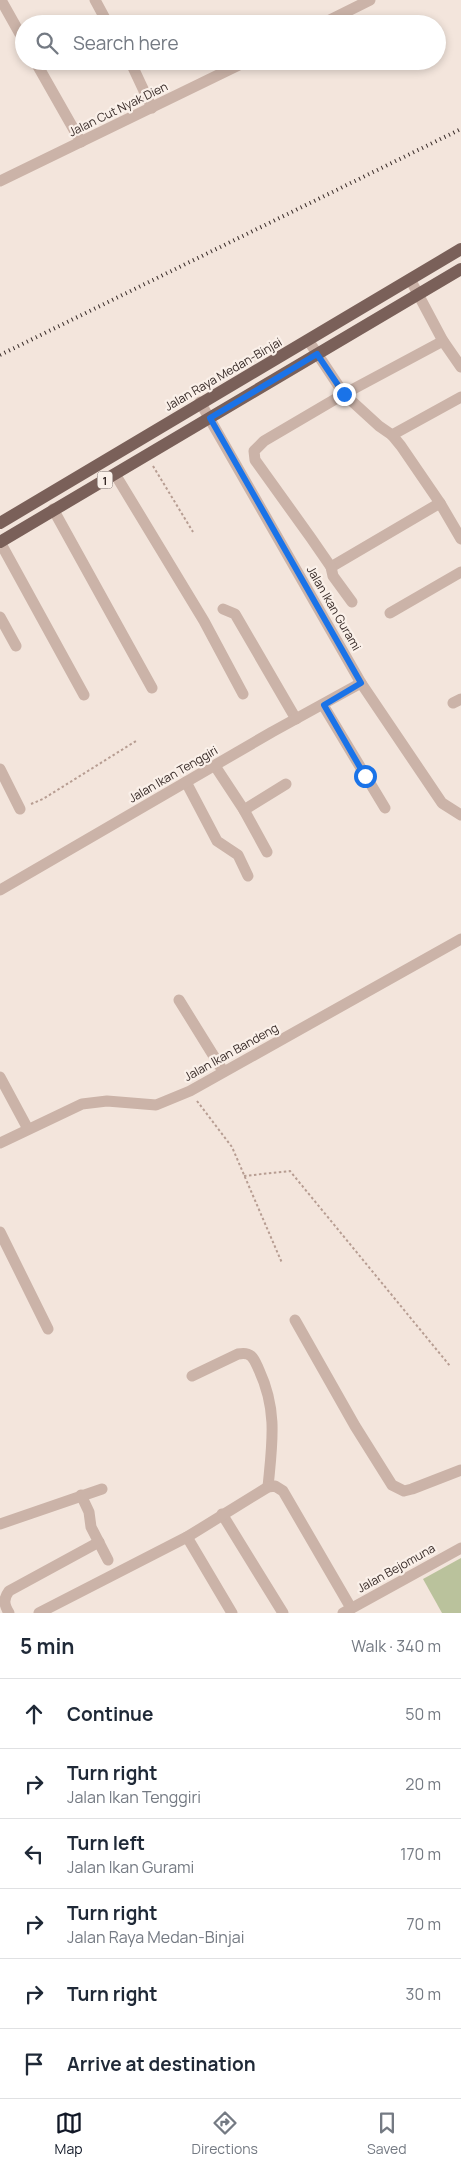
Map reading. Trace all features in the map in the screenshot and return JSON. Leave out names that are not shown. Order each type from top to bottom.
[{"type":"main road","name":"Jalan Raya Medan-Binjai","points":[[0,524],[200,402],[461,248]]},
{"type":"main road","name":"1","points":[[0,542],[461,269]]},
{"type":"street","points":[[1,0],[15,25]]},
{"type":"street","points":[[95,0],[103,15]]},
{"type":"street","points":[[340,15],[370,0]]},
{"type":"street","points":[[40,70],[81,142]]},
{"type":"street","points":[[134,70],[152,108]]},
{"type":"street","name":"Jalan Cut Nyak Dien","points":[[0,181],[229,70]]},
{"type":"street","points":[[410,279],[443,341],[461,367]]},
{"type":"street","points":[[308,340],[344,394],[379,426],[392,435],[440,503],[461,539]]},
{"type":"street","points":[[352,602],[333,576],[331,567],[255,460],[254,451],[264,441],[344,394],[443,341]]},
{"type":"street","points":[[392,435],[461,397]]},
{"type":"street","name":"Jalan Ikan Gurami","points":[[200,402],[361,683],[442,803],[461,815]]},
{"type":"street","points":[[115,474],[204,621],[243,694]]},
{"type":"street","points":[[331,567],[440,503]]},
{"type":"street","points":[[53,510],[152,688]]},
{"type":"street","points":[[0,542],[84,695]]},
{"type":"street","points":[[390,613],[461,572]]},
{"type":"street","points":[[223,609],[235,614],[296,719]]},
{"type":"street","points":[[0,616],[16,646]]},
{"type":"street","name":"Jalan Ikan Tenggiri","points":[[0,890],[361,683]]},
{"type":"street","points":[[324,705],[385,808]]},
{"type":"street","points":[[215,766],[244,810],[267,852]]},
{"type":"street","points":[[0,769],[20,809]]},
{"type":"street","points":[[186,782],[217,841],[238,855],[248,876]]},
{"type":"street","points":[[244,810],[286,784]]},
{"type":"street","name":"Jalan Ikan Bandeng","points":[[0,1143],[82,1104],[107,1101],[156,1105],[190,1091],[461,938]]},
{"type":"street","points":[[179,1000],[223,1072]]},
{"type":"street","points":[[0,1077],[28,1129]]},
{"type":"street","points":[[0,1232],[48,1329]]},
{"type":"street","points":[[295,1320],[355,1426],[392,1485],[404,1490],[412,1489],[461,1470]]},
{"type":"street","points":[[192,1376],[238,1354],[245,1352],[252,1356],[267,1387],[272,1408],[273,1434],[268,1487]]},
{"type":"street","points":[[39,1613],[187,1536],[268,1487],[275,1486],[283,1491],[347,1611]]},
{"type":"street","points":[[0,1524],[102,1489]]},
{"type":"street","points":[[81,1495],[108,1560]]},
{"type":"street","points":[[222,1514],[283,1613]]},
{"type":"street","points":[[187,1536],[232,1613]]},
{"type":"street","points":[[9,1613],[4,1605],[5,1597],[9,1591],[99,1542]]},
{"type":"street","name":"Jalan Bejomuna","points":[[347,1611],[461,1548]]},
{"type":"path","points":[[146,456],[193,532]]},
{"type":"path","points":[[20,809],[43,799],[136,741]]},
{"type":"path","points":[[190,1091],[232,1147],[282,1263]]},
{"type":"path","points":[[244,1176],[290,1171],[450,1366]]},
{"type":"green space","points":[[461,1558],[461,1613],[442,1613],[423,1579]]},
{"type":"railway","points":[[0,355],[461,129]]},
{"type":"route","points":[[344,394],[317,354],[210,418],[361,683],[324,705],[365,776]]}]
